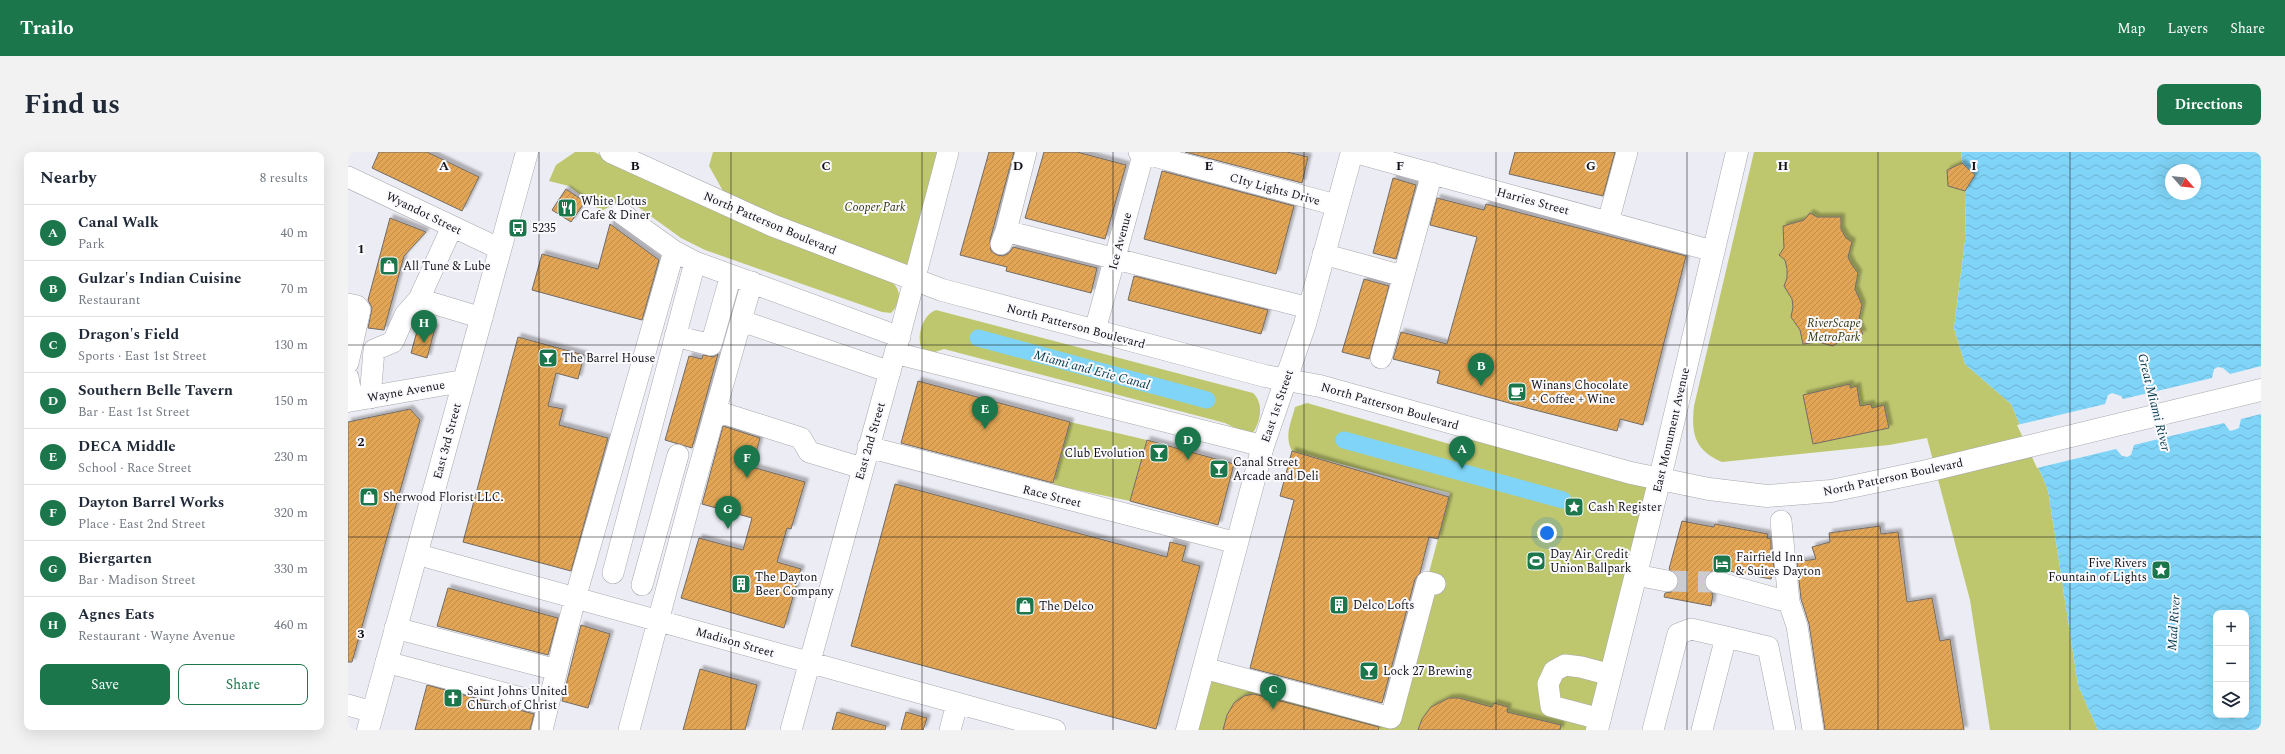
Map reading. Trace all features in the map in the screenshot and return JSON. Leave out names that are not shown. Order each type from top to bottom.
[{"type":"main road","name":"East 3rd Street","points":[[370,721],[527,152]]},
{"type":"main road","name":"North Patterson Boulevard","points":[[611,152],[774,226],[913,281],[1285,381],[1320,386],[1631,473],[1709,489],[1767,496],[1831,491],[1927,471],[2261,390]]},
{"type":"main road","name":"East 1st Street","points":[[1187,730],[1262,446],[1309,308],[1352,152]]},
{"type":"main road","name":"East Monument Avenue","points":[[1598,724],[1660,478],[1737,152]]},
{"type":"main road","name":"Wayne Avenue","points":[[357,400],[464,381]]},
{"type":"street","name":"East 2nd Street","points":[[791,730],[808,663],[895,354],[948,152]]},
{"type":"street","points":[[1026,152],[1004,238],[1115,260],[1309,308]]},
{"type":"street","name":"CIty Lights Drive","points":[[1142,152],[1336,206]]},
{"type":"street","name":"Ice Avenue","points":[[1095,330],[1115,260],[1142,152]]},
{"type":"street","name":"Harries Street","points":[[1352,152],[1713,251]]},
{"type":"street","points":[[1608,222],[1627,152]]},
{"type":"street","points":[[1381,358],[1432,173]]},
{"type":"street","name":"Wyandot Street","points":[[348,177],[500,249]]},
{"type":"street","points":[[621,212],[674,251],[695,262],[752,282],[895,354]]},
{"type":"street","points":[[357,400],[374,350],[393,342],[405,315],[420,299],[452,227]]},
{"type":"street","points":[[542,730],[575,599],[674,251]]},
{"type":"street","points":[[1323,254],[1403,276]]},
{"type":"street","points":[[613,573],[695,262]]},
{"type":"street","points":[[675,336],[711,345],[731,275]]},
{"type":"street","points":[[629,730],[686,516],[752,282]]},
{"type":"street","points":[[420,299],[482,318]]},
{"type":"street","points":[[348,304],[357,306],[360,310],[348,362]]},
{"type":"street","points":[[742,321],[895,354],[1262,446]]},
{"type":"street","points":[[348,377],[357,400]]},
{"type":"street","points":[[716,411],[801,438],[809,452],[862,468]]},
{"type":"street","name":"Race Street","points":[[868,447],[1237,543]]},
{"type":"street","points":[[642,585],[678,455]]},
{"type":"street","points":[[632,500],[686,516]]},
{"type":"street","points":[[1781,521],[1789,602],[1797,626],[1813,730]]},
{"type":"street","name":"Madison Street","points":[[416,554],[1055,730]]},
{"type":"street","points":[[1636,575],[1667,581]]},
{"type":"street","points":[[1215,671],[1392,718],[1427,582],[1435,584]]},
{"type":"street","points":[[1716,582],[1789,602]]},
{"type":"street","points":[[395,628],[560,660]]},
{"type":"street","points":[[1653,730],[1678,634],[1691,629],[1768,647],[1785,730]]},
{"type":"street","points":[[1702,730],[1726,637]]},
{"type":"street","points":[[386,662],[548,705]]},
{"type":"street","points":[[1598,724],[1551,706],[1548,684],[1554,671],[1565,665],[1581,667],[1611,675]]},
{"type":"street","points":[[950,730],[957,704]]},
{"type":"street","points":[[348,705],[370,721]]},
{"type":"green space","points":[[575,152],[594,152],[892,282],[899,293],[897,305],[891,313],[882,312],[705,250],[681,238],[634,204],[611,206],[601,211],[569,186],[549,181],[556,165]]},
{"type":"green space","name":"Cooper Park","points":[[713,152],[948,152],[913,281],[732,207],[709,166]]},
{"type":"green space","name":"RiverScape MetroPark","points":[[1754,152],[1961,152],[1966,194],[1965,241],[1954,328],[1965,364],[2011,404],[2048,490],[2078,685],[2098,730],[1990,730],[1970,600],[1927,438],[1889,445],[1722,462],[1700,447],[1694,433],[1694,406]]},
{"type":"green space","points":[[936,310],[1253,393],[1259,402],[1260,407],[1258,424],[1252,434],[1239,430],[1225,423],[944,349],[932,353],[922,349],[920,344],[920,333],[924,321]]},
{"type":"green space","name":"Day Air Credit Union Ballpark","points":[[1307,403],[1460,447],[1465,427],[1660,478],[1595,730],[1187,730],[1204,671],[1391,717],[1450,493],[1292,451],[1288,435],[1295,407]]},
{"type":"green space","points":[[1070,422],[1147,440],[1130,501],[1053,485]]},
{"type":"water","points":[[1961,152],[2261,152],[2261,730],[2098,730],[2078,685],[2048,490],[2011,404],[1965,364],[1954,328],[1965,241],[1966,194]]},
{"type":"pier","points":[[2261,366],[2261,414],[2241,419],[2239,428],[2230,431],[2224,423],[2134,445],[2131,455],[2127,457],[2122,456],[2116,449],[2037,468],[2017,425],[2105,404],[2108,395],[2112,393],[2121,396],[2123,399],[2212,378],[2214,369],[2218,367],[2223,368],[2230,374]]},
{"type":"building","points":[[379,152],[427,152],[479,177],[462,211],[372,168]]},
{"type":"building","points":[[989,152],[1014,152],[990,240],[991,251],[997,255],[1003,256],[1009,253],[1013,247],[1097,268],[1091,293],[1006,271],[1007,267],[960,255]]},
{"type":"building","points":[[1044,152],[1077,152],[1126,165],[1105,239],[1025,218]]},
{"type":"building","points":[[1185,152],[1287,152],[1308,157],[1302,183]]},
{"type":"building","points":[[1515,152],[1615,152],[1603,196],[1509,174]]},
{"type":"building","points":[[1962,163],[1975,175],[1965,191],[1948,186],[1947,170]]},
{"type":"building","points":[[1162,171],[1294,206],[1276,274],[1144,239]]},
{"type":"building","points":[[1393,178],[1416,185],[1396,259],[1373,253]]},
{"type":"building","name":"White Lotus Cafe & Diner","points":[[566,189],[585,202],[571,222],[552,210]]},
{"type":"building","points":[[1437,198],[1484,210],[1486,204],[1686,256],[1643,425],[1620,419],[1617,431],[1527,408],[1437,383],[1440,371],[1393,359],[1401,332],[1447,344],[1477,237],[1430,225]]},
{"type":"building","points":[[1810,213],[1817,217],[1841,217],[1841,229],[1846,238],[1852,242],[1848,257],[1858,273],[1855,289],[1862,305],[1858,324],[1863,334],[1845,337],[1833,346],[1818,342],[1803,344],[1800,330],[1791,317],[1793,307],[1792,299],[1784,286],[1787,278],[1787,269],[1785,260],[1779,255],[1784,248],[1783,226],[1804,220]]},
{"type":"building","name":"All Tune & Lube","points":[[390,218],[426,232],[404,256],[384,330],[368,328],[372,308],[368,300]]},
{"type":"building","points":[[610,224],[659,260],[642,320],[532,290],[542,254],[598,269]]},
{"type":"building","points":[[1134,276],[1268,310],[1261,334],[1128,300]]},
{"type":"building","points":[[1364,279],[1389,286],[1369,359],[1342,352]]},
{"type":"building","points":[[419,324],[435,328],[427,358],[411,353]]},
{"type":"building","points":[[518,337],[584,355],[578,379],[556,373],[548,406],[563,409],[559,425],[608,438],[571,571],[463,542]]},
{"type":"building","points":[[718,354],[692,448],[665,440],[689,356],[702,359],[703,355],[714,357]]},
{"type":"building","points":[[918,381],[1070,422],[1053,483],[901,443]]},
{"type":"building","points":[[1850,384],[1850,388],[1857,386],[1860,406],[1871,404],[1872,408],[1884,405],[1889,428],[1813,444],[1803,395]]},
{"type":"building","points":[[410,409],[420,420],[352,662],[348,662],[348,422]]},
{"type":"building","points":[[723,426],[760,438],[752,467],[805,482],[791,529],[787,528],[777,562],[801,569],[784,628],[681,598],[699,538],[743,550],[752,518],[702,504]]},
{"type":"building","points":[[1147,440],[1234,464],[1218,525],[1130,501]]},
{"type":"building","name":"Delco Lofts","points":[[1292,451],[1449,497],[1438,539],[1429,537],[1420,573],[1415,579],[1382,703],[1250,668],[1294,500],[1280,496]]},
{"type":"building","name":"The Delco","points":[[895,484],[1167,557],[1170,542],[1186,546],[1182,561],[1200,566],[1156,729],[851,646]]},
{"type":"building","name":"Fairfield Inn & Suites Dayton","points":[[1682,521],[1714,527],[1715,524],[1768,534],[1767,538],[1771,539],[1771,558],[1773,559],[1774,567],[1771,579],[1718,569],[1708,573],[1704,579],[1707,590],[1713,594],[1711,606],[1664,597],[1665,593],[1671,592],[1679,584],[1678,577],[1669,569]]},
{"type":"building","points":[[1880,526],[1881,534],[1898,532],[1907,602],[1932,598],[1940,641],[1950,639],[1964,730],[1825,730],[1809,624],[1801,599],[1797,562],[1816,559],[1812,547],[1830,542],[1829,533]]},
{"type":"building","points":[[448,588],[558,618],[548,655],[437,626]]},
{"type":"building","points":[[581,625],[610,634],[588,708],[562,701]]},
{"type":"building","points":[[700,669],[757,685],[745,730],[683,730]]},
{"type":"building","name":"Saint Johns United Church of Christ","points":[[427,685],[534,714],[530,730],[415,730]]},
{"type":"building","points":[[1254,694],[1379,727],[1378,730],[1223,730],[1227,715],[1234,703],[1244,696]]},
{"type":"building","points":[[1449,698],[1459,698],[1492,707],[1494,703],[1508,707],[1507,712],[1561,725],[1560,730],[1418,730],[1422,719],[1431,707]]},
{"type":"building","points":[[837,712],[886,726],[885,730],[832,730]]},
{"type":"building","points":[[906,712],[927,718],[923,730],[901,730]]},
{"type":"waterway","name":"Miami and Erie Canal","points":[[978,338],[1207,400]]},
{"type":"waterway","points":[[1344,440],[1563,500]]},
{"type":"tunnel","points":[[1667,581],[1716,582]]},
{"type":"place","name":"White Lotus Cafe & Diner","points":[[567,208]]},
{"type":"place","name":"5235","points":[[518,228]]},
{"type":"place","name":"All Tune & Lube","points":[[389,266]]},
{"type":"place","name":"Agnes Eats","points":[[424,343]]},
{"type":"place","name":"The Barrel House","points":[[548,358]]},
{"type":"place","name":"Gulzar's Indian Cuisine","points":[[1481,386]]},
{"type":"place","name":"Winans Chocolate + Coffee + Wine","points":[[1517,392]]},
{"type":"place","name":"DECA Middle","points":[[985,429]]},
{"type":"place","name":"Club Evolution","points":[[1159,453]]},
{"type":"place","name":"Southern Belle Tavern","points":[[1188,460]]},
{"type":"place","name":"Canal Street Arcade and Deli","points":[[1219,469]]},
{"type":"place","name":"Canal Walk","points":[[1462,469]]},
{"type":"place","name":"Dayton Barrel Works","points":[[747,478]]},
{"type":"place","name":"Sherwood Florist LLC.","points":[[369,497]]},
{"type":"place","name":"Cash Register","points":[[1574,507]]},
{"type":"place","name":"Biergarten","points":[[728,529]]},
{"type":"place","name":"Day Air Credit Union Ballpark","points":[[1536,561]]},
{"type":"place","name":"Fairfield Inn & Suites Dayton","points":[[1722,564]]},
{"type":"place","name":"Five Rivers Fountain of Lights","points":[[2161,570]]},
{"type":"place","name":"The Dayton Beer Company","points":[[741,584]]},
{"type":"place","name":"Delco Lofts","points":[[1339,605]]},
{"type":"place","name":"The Delco","points":[[1025,606]]},
{"type":"place","name":"Lock 27 Brewing","points":[[1369,671]]},
{"type":"place","name":"Saint Johns United Church of Christ","points":[[453,698]]},
{"type":"place","name":"Dragon's Field","points":[[1273,709]]},
{"type":"water label","name":"Great Miami River","points":[[2155,402]]},
{"type":"water label","name":"Mad River","points":[[2173,623]]}]
